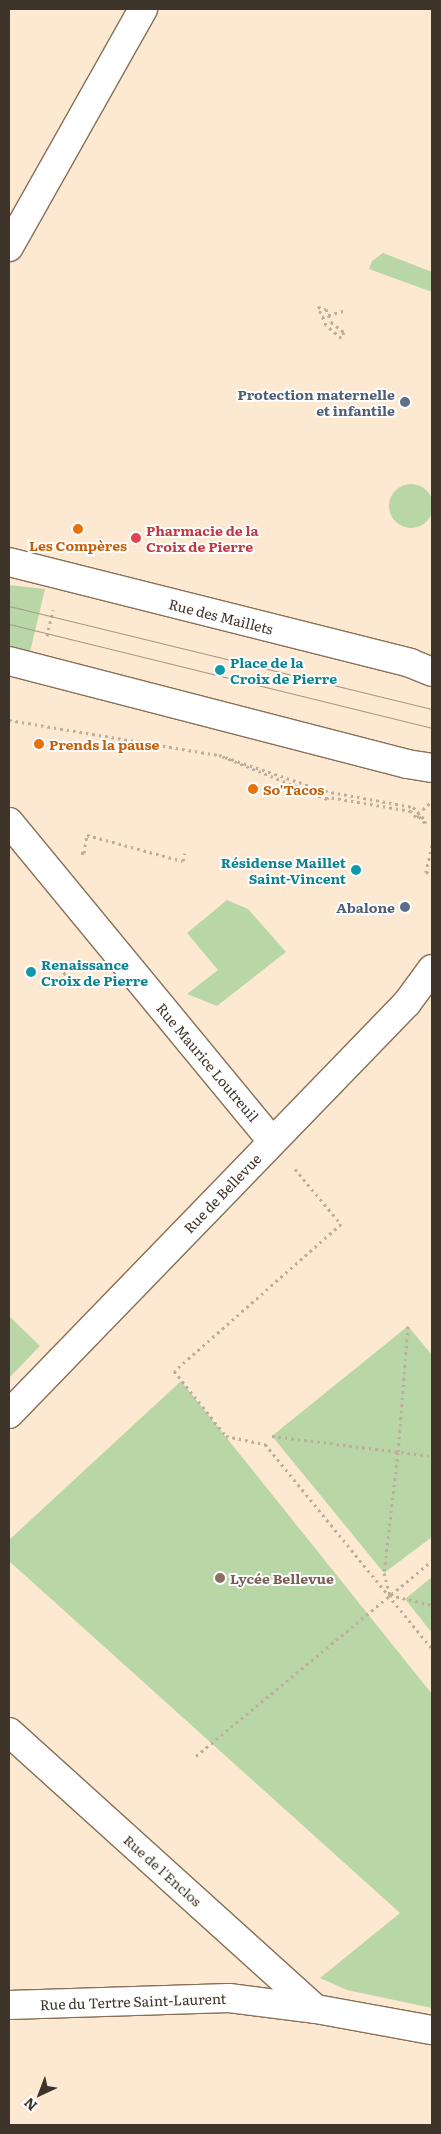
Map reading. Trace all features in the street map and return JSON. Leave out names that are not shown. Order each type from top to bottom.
[{"type":"street","points":[[9,247],[143,9]]},
{"type":"street","name":"Rue des Maillets","points":[[9,562],[410,663],[432,672]]},
{"type":"street","points":[[9,661],[407,764],[432,768]]},
{"type":"street","name":"Rue Maurice Loutreuil","points":[[9,822],[272,1141]]},
{"type":"street","name":"Rue de Bellevue","points":[[9,1414],[407,1003],[432,969]]},
{"type":"street","name":"Rue de l'Enclos","points":[[9,1732],[316,2009]]},
{"type":"street","name":"Rue du Tertre Saint-Laurent","points":[[9,2005],[229,1998],[316,2009],[432,2030]]},
{"type":"path","points":[[318,306],[326,309],[327,315],[337,328],[344,332],[341,338],[326,325],[318,306]]},
{"type":"path","points":[[322,317],[343,311]]},
{"type":"path","points":[[326,325],[331,322]]},
{"type":"path","points":[[334,332],[337,328]]},
{"type":"path","points":[[38,669],[61,575]]},
{"type":"path","points":[[9,720],[219,755],[327,799],[328,797],[411,811],[418,815]]},
{"type":"path","points":[[274,776],[325,791],[402,804],[413,807],[418,815]]},
{"type":"path","points":[[418,815],[432,801]]},
{"type":"path","points":[[401,810],[402,804]]},
{"type":"path","points":[[411,811],[413,807]]},
{"type":"path","points":[[74,852],[84,853],[87,835],[183,861],[185,852]]},
{"type":"path","points":[[432,845],[426,872],[432,874]]},
{"type":"path","points":[[272,1141],[341,1224],[174,1371],[226,1436],[266,1444],[432,1648]]},
{"type":"path","points":[[390,1595],[384,1574],[398,1452],[408,1326]]},
{"type":"path","points":[[272,1436],[432,1456]]},
{"type":"path","points":[[196,1756],[432,1561]]},
{"type":"path","points":[[390,1595],[432,1605]]},
{"type":"green space","points":[[383,253],[432,272],[432,292],[369,269],[372,261]]},
{"type":"green space","points":[[415,484],[427,490],[432,497],[432,515],[427,522],[420,527],[407,528],[399,525],[392,518],[389,502],[392,494],[399,487]]},
{"type":"green space","points":[[9,585],[45,589],[30,652],[9,646]]},
{"type":"green space","points":[[227,900],[248,909],[286,952],[217,1006],[187,994],[218,970],[187,933]]},
{"type":"green space","points":[[9,1316],[40,1346],[9,1378]]},
{"type":"green space","points":[[408,1326],[432,1355],[432,1537],[384,1573],[272,1436]]},
{"type":"green space","points":[[181,1381],[432,1694],[432,2008],[347,1990],[320,1978],[400,1913],[9,1561],[9,1540]]},
{"type":"green space","points":[[432,1577],[432,1633],[405,1599]]},
{"type":"tram line","points":[[9,606],[432,709]]},
{"type":"tram line","points":[[9,624],[432,728]]},
{"type":"place","name":"Protection maternelle et infantile","points":[[405,402]]},
{"type":"place","name":"Les Compères","points":[[78,529]]},
{"type":"place","name":"Pharmacie de la Croix de Pierre","points":[[136,538]]},
{"type":"place","name":"Place de la Croix de Pierre","points":[[220,670]]},
{"type":"place","name":"Prends la pause","points":[[39,744]]},
{"type":"place","name":"So'Tacos","points":[[253,789]]},
{"type":"place","name":"Résidense Maillet Saint-Vincent","points":[[356,870]]},
{"type":"place","name":"Abalone","points":[[405,907]]},
{"type":"place","name":"Renaissance Croix de Pierre","points":[[31,972]]},
{"type":"place","name":"Lycée Bellevue","points":[[220,1578]]}]
